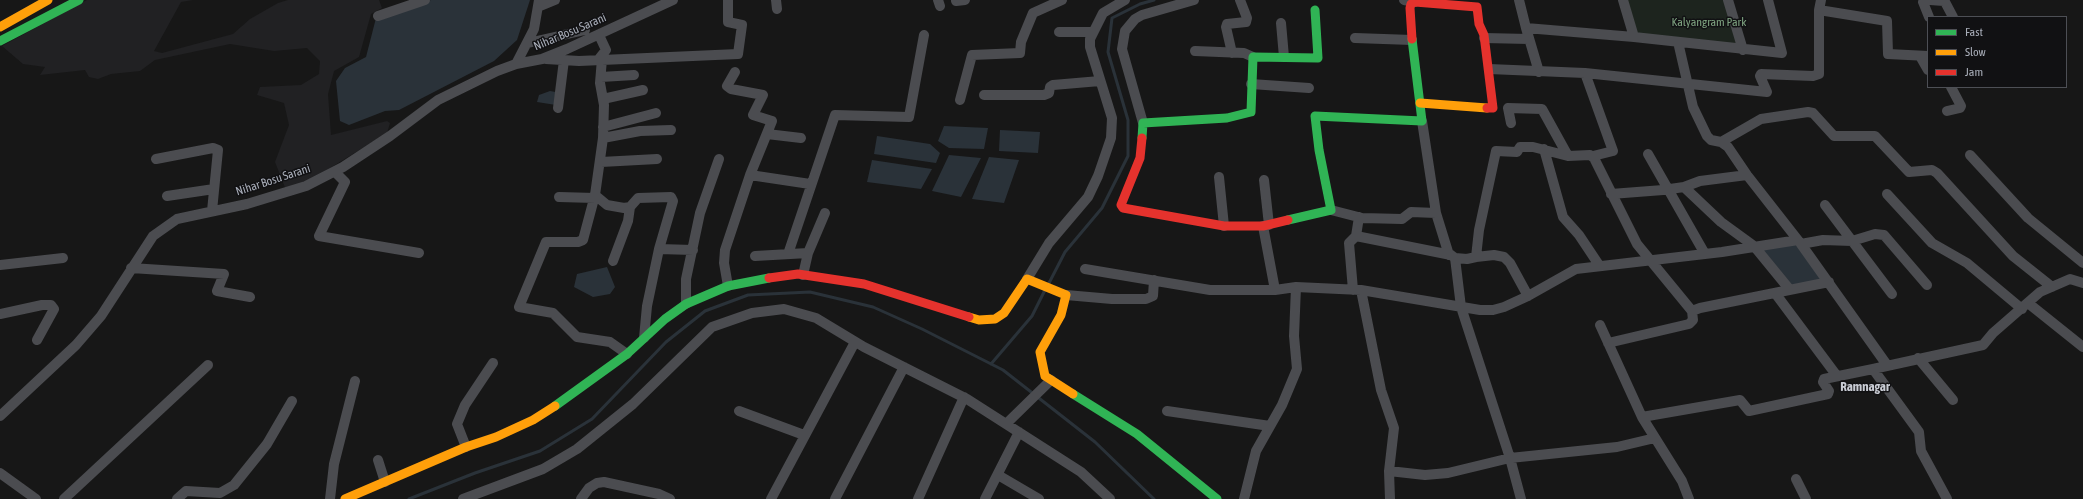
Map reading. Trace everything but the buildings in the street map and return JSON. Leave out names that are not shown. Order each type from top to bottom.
[{"type":"main road","points":[[0,27],[48,0]]},
{"type":"main road","points":[[0,41],[79,0]]},
{"type":"main road","points":[[1315,10],[1318,58],[1253,57],[1251,84],[1252,110],[1248,113],[1227,118],[1143,123],[1140,158],[1120,205],[1123,208],[1224,226],[1266,225],[1331,210],[1319,150],[1315,116],[1422,121],[1412,40],[1410,8],[1421,2],[1477,7],[1479,24],[1484,38],[1489,69],[1488,78],[1493,108],[1420,103]]},
{"type":"main road","points":[[344,499],[496,437],[533,420],[569,397],[627,354],[644,338],[686,304],[728,286],[764,277],[803,275],[864,284],[979,320],[995,319],[1004,313],[1027,279],[1055,290],[1066,296],[1061,316],[1040,352],[1045,376],[1137,434],[1217,499]]},
{"type":"street","points":[[378,16],[410,2],[425,0]]},
{"type":"street","points":[[516,64],[528,44],[534,29],[538,4],[555,0]]},
{"type":"street","points":[[542,59],[600,60],[738,54],[742,25],[728,22],[728,0]]},
{"type":"street","points":[[776,0],[777,9]]},
{"type":"street","points":[[956,0],[965,0]]},
{"type":"street","points":[[960,100],[972,55],[1020,52],[1021,42],[1033,13],[1062,0]]},
{"type":"street","points":[[1027,279],[1049,242],[1088,197],[1098,176],[1111,138],[1112,118],[1090,47],[1090,39],[1103,13],[1108,8],[1125,0]]},
{"type":"street","points":[[1143,123],[1122,49],[1125,31],[1135,19],[1142,15],[1194,0]]},
{"type":"street","points":[[1232,53],[1226,27],[1228,24],[1246,22],[1247,18],[1240,0]]},
{"type":"street","points":[[1404,0],[1421,2]]},
{"type":"street","points":[[1519,0],[1539,72]]},
{"type":"street","points":[[1623,0],[1634,37]]},
{"type":"street","points":[[1728,0],[1743,50]]},
{"type":"street","points":[[1526,28],[1634,37],[1743,50],[1782,53],[1768,0]]},
{"type":"street","points":[[1489,69],[1585,73],[1765,92],[1767,91],[1760,76],[1761,74],[1819,74],[1819,10],[1821,0]]},
{"type":"street","points":[[1924,0],[1923,2],[1929,16]]},
{"type":"street","points":[[1930,0],[1944,1],[1952,16]]},
{"type":"street","name":"Nihar Bosu Sarani","points":[[0,416],[76,345],[101,316],[153,236],[177,219],[247,204],[306,186],[335,172],[390,136],[438,100],[497,71],[516,64],[542,59],[599,35],[669,1]]},
{"type":"street","points":[[1819,10],[1887,21],[1888,54],[1924,56],[1927,66]]},
{"type":"street","points":[[1281,23],[1284,58]]},
{"type":"street","points":[[528,44],[585,30]]},
{"type":"street","points":[[1059,32],[1093,32]]},
{"type":"street","points":[[599,35],[606,50],[600,60],[603,99],[603,138],[601,162],[595,197],[583,240],[578,242],[546,242],[520,307],[553,313],[577,337],[610,342],[627,354]]},
{"type":"street","points":[[788,254],[810,184],[835,115],[909,117],[924,35]]},
{"type":"street","points":[[1355,38],[1412,40]]},
{"type":"street","points":[[1484,38],[1529,39]]},
{"type":"street","points":[[1678,42],[1693,107],[1707,136],[1711,140],[1721,142],[1728,147],[1747,175],[1800,242],[1887,365]]},
{"type":"street","points":[[1195,51],[1244,53],[1253,57]]},
{"type":"street","points":[[558,108],[564,60]]},
{"type":"street","points":[[728,286],[724,263],[726,250],[750,175],[772,121],[753,115],[763,95],[731,89],[727,86],[735,72]]},
{"type":"street","points":[[1476,257],[1478,230],[1496,152],[1517,152],[1519,148],[1522,147],[1544,149],[1568,156],[1593,156],[1613,151],[1585,73]]},
{"type":"street","points":[[601,78],[634,75]]},
{"type":"street","points":[[984,95],[1044,95],[1049,93],[1050,87],[1053,85],[1100,81]]},
{"type":"street","points":[[1251,84],[1309,88]]},
{"type":"street","points":[[1947,111],[1961,107],[1952,88]]},
{"type":"street","points":[[603,99],[643,90]]},
{"type":"street","points":[[1511,123],[1508,108],[1542,109],[1568,156]]},
{"type":"street","points":[[1721,142],[1762,119],[1808,112],[1813,113],[1834,136],[1875,136],[1909,172],[1932,170],[1937,173],[2013,256],[2052,287]]},
{"type":"street","points":[[603,127],[656,113]]},
{"type":"street","points":[[1422,121],[1436,213],[1452,256],[1461,307],[1510,458],[1521,499]]},
{"type":"street","points":[[603,138],[640,131],[671,130]]},
{"type":"street","points":[[767,134],[801,138]]},
{"type":"street","points":[[156,159],[216,148],[218,150],[212,211]]},
{"type":"street","points":[[1544,149],[1562,217],[1579,234],[1599,265]]},
{"type":"street","points":[[1648,154],[1705,254]]},
{"type":"street","points":[[1970,155],[2028,218],[2083,263]]},
{"type":"street","points":[[1593,156],[1637,244],[1692,311],[1694,320],[1689,324],[1608,344]]},
{"type":"street","points":[[601,162],[657,159]]},
{"type":"street","points":[[686,304],[686,279],[700,213],[719,159]]},
{"type":"street","points":[[335,172],[344,182],[340,195],[319,236],[420,253]]},
{"type":"street","points":[[750,175],[786,179],[810,184]]},
{"type":"street","points":[[1611,194],[1668,190],[1684,187],[1700,181],[1747,175]]},
{"type":"street","points":[[1219,177],[1224,226]]},
{"type":"street","points":[[1264,180],[1266,225],[1275,290]]},
{"type":"street","points":[[1684,187],[1721,222],[1754,246],[1790,290]]},
{"type":"street","points":[[167,196],[214,189]]},
{"type":"street","points":[[1888,194],[1932,243],[1968,263],[2083,347]]},
{"type":"street","points":[[559,197],[595,197],[607,205],[617,208],[630,207]]},
{"type":"street","points":[[613,261],[628,220],[630,207],[638,198],[669,197],[672,199],[659,249],[647,306],[644,338]]},
{"type":"street","points":[[1825,205],[1892,294]]},
{"type":"street","points":[[1331,210],[1359,217],[1402,219],[1411,212],[1436,213]]},
{"type":"street","points":[[803,275],[808,253],[825,212]]},
{"type":"street","points":[[1359,217],[1356,236],[1349,243],[1357,290],[1381,390],[1394,428],[1388,471],[1390,499]]},
{"type":"street","points":[[1085,269],[1225,291],[1275,290],[1296,287],[1357,290],[1461,307],[1493,310],[1528,296],[1576,269],[1648,259],[1705,254],[1754,246],[1823,240],[1852,240],[1875,234],[1884,234],[1927,285]]},
{"type":"street","points":[[1356,236],[1466,259],[1494,255],[1504,257],[1510,263],[1528,296]]},
{"type":"street","points":[[659,249],[693,250]]},
{"type":"street","points":[[755,256],[808,253]]},
{"type":"street","points":[[0,265],[63,258]]},
{"type":"street","points":[[131,268],[224,274],[217,291],[250,297]]},
{"type":"street","points":[[1642,417],[1740,400],[1749,411],[1828,394],[1829,391],[1822,380],[1983,345],[1993,333],[2040,292],[2070,279],[2081,284]]},
{"type":"street","points":[[1066,296],[1112,299],[1146,299],[1153,296],[1154,280]]},
{"type":"street","points":[[1692,311],[1700,308],[1829,282]]},
{"type":"street","points":[[1244,499],[1256,451],[1282,406],[1297,369],[1294,336],[1296,287]]},
{"type":"street","points":[[1775,293],[1836,376]]},
{"type":"street","points":[[0,314],[42,305],[51,305],[54,309],[37,340]]},
{"type":"street","points":[[463,499],[543,469],[577,449],[633,404],[712,327],[759,311],[784,309],[816,318],[855,342],[964,397],[1081,472],[1110,499]]},
{"type":"street","points":[[1600,325],[1642,417],[1682,481],[1689,499]]},
{"type":"street","points":[[771,499],[855,342]]},
{"type":"street","points":[[1918,358],[1953,400]]},
{"type":"street","points":[[466,448],[457,424],[465,406],[493,363]]},
{"type":"street","points":[[64,499],[208,365]]},
{"type":"street","points":[[835,499],[904,366]]},
{"type":"street","points":[[1873,369],[1919,432],[1921,451],[1947,499]]},
{"type":"street","points":[[1006,424],[1043,390],[1051,380]]},
{"type":"street","points":[[330,499],[334,464],[355,381]]},
{"type":"street","points":[[918,499],[964,397]]},
{"type":"street","points":[[177,499],[186,491],[220,493],[234,485],[267,444],[292,401]]},
{"type":"street","points":[[740,411],[804,435]]},
{"type":"street","points":[[1167,412],[1270,426]]},
{"type":"street","points":[[986,499],[1019,432]]},
{"type":"street","points":[[1388,471],[1425,475],[1440,474],[1510,458],[1617,447],[1655,438]]},
{"type":"street","points":[[378,460],[385,482]]},
{"type":"street","points":[[0,473],[36,499]]},
{"type":"street","points":[[998,475],[1039,499]]},
{"type":"street","points":[[1796,478],[1806,499]]},
{"type":"street","points":[[581,499],[589,488],[597,483],[604,482],[659,494],[670,499]]},
{"type":"shaded area","points":[[87,0],[193,0],[181,2],[154,51],[162,53],[233,34],[250,19],[278,3],[288,0],[379,0],[382,8],[371,14],[359,57],[334,71],[328,94],[331,135],[387,121],[390,123],[387,133],[304,184],[286,190],[275,162],[289,125],[284,103],[257,95],[260,87],[301,85],[319,74],[320,61],[307,48],[274,51],[230,44],[155,60],[140,71],[111,74],[98,79],[89,77],[85,70],[40,75],[45,67],[23,64],[2,46]]},
{"type":"shaded area","points":[[431,0],[530,0],[517,40],[494,61],[399,110],[385,111],[349,125],[340,121],[336,81],[345,68],[366,57],[376,18]]},
{"type":"shaded area","points":[[550,91],[561,93],[556,105],[537,102],[539,95]]},
{"type":"shaded area","points":[[944,126],[988,128],[984,149],[949,148],[938,141]]},
{"type":"shaded area","points":[[1000,130],[1040,132],[1038,153],[999,151]]},
{"type":"shaded area","points":[[877,136],[930,144],[940,153],[936,163],[874,154]]},
{"type":"shaded area","points":[[949,155],[981,158],[961,197],[932,191]]},
{"type":"shaded area","points":[[989,157],[1019,160],[1004,203],[972,199]]},
{"type":"shaded area","points":[[872,160],[932,169],[921,189],[867,182]]},
{"type":"shaded area","points":[[1797,244],[1824,280],[1792,288],[1762,250]]},
{"type":"shaded area","points":[[607,267],[615,287],[610,294],[593,297],[574,287],[577,274]]},
{"type":"green space","name":"Kalyangram Park","points":[[1626,0],[1727,0],[1739,48],[1637,35]]},
{"type":"waterway","points":[[1048,285],[1065,252],[1102,208],[1128,156],[1128,120],[1108,52],[1112,18],[1140,4],[1154,0]]},
{"type":"waterway","points":[[991,364],[1032,316],[1045,290]]},
{"type":"waterway","points":[[409,499],[475,473],[540,451],[592,419],[666,342],[705,311],[748,295],[810,292],[873,307],[922,329],[991,364]]},
{"type":"waterway","points":[[991,364],[1003,370],[1095,442],[1154,499]]},
{"type":"traffic: fast","points":[[0,41],[79,0]]},
{"type":"traffic: fast","points":[[1142,138],[1143,123],[1227,118],[1251,112],[1253,57],[1318,58],[1315,10]]},
{"type":"traffic: fast","points":[[1288,220],[1331,210],[1319,150],[1315,116],[1422,121],[1412,39]]},
{"type":"traffic: fast","points":[[555,406],[627,354],[665,319],[686,304],[728,286],[769,278]]},
{"type":"traffic: fast","points":[[1073,394],[1137,434],[1217,499]]},
{"type":"traffic: slow","points":[[0,27],[48,0]]},
{"type":"traffic: slow","points":[[1420,103],[1487,108]]},
{"type":"traffic: slow","points":[[969,317],[979,320],[995,319],[1004,313],[1027,279],[1066,295],[1061,315],[1040,352],[1045,376],[1073,394]]},
{"type":"traffic: slow","points":[[345,499],[466,447],[496,437],[533,420],[555,406]]},
{"type":"traffic: jam","points":[[1412,39],[1410,8],[1411,4],[1415,2],[1477,7],[1479,24],[1484,35],[1493,108],[1487,108]]},
{"type":"traffic: jam","points":[[1142,138],[1140,158],[1121,205],[1123,208],[1224,226],[1263,226],[1288,220]]},
{"type":"traffic: jam","points":[[769,278],[798,274],[864,284],[969,317]]},
{"type":"district","name":"Ramnagar","points":[[1865,387]]}]
